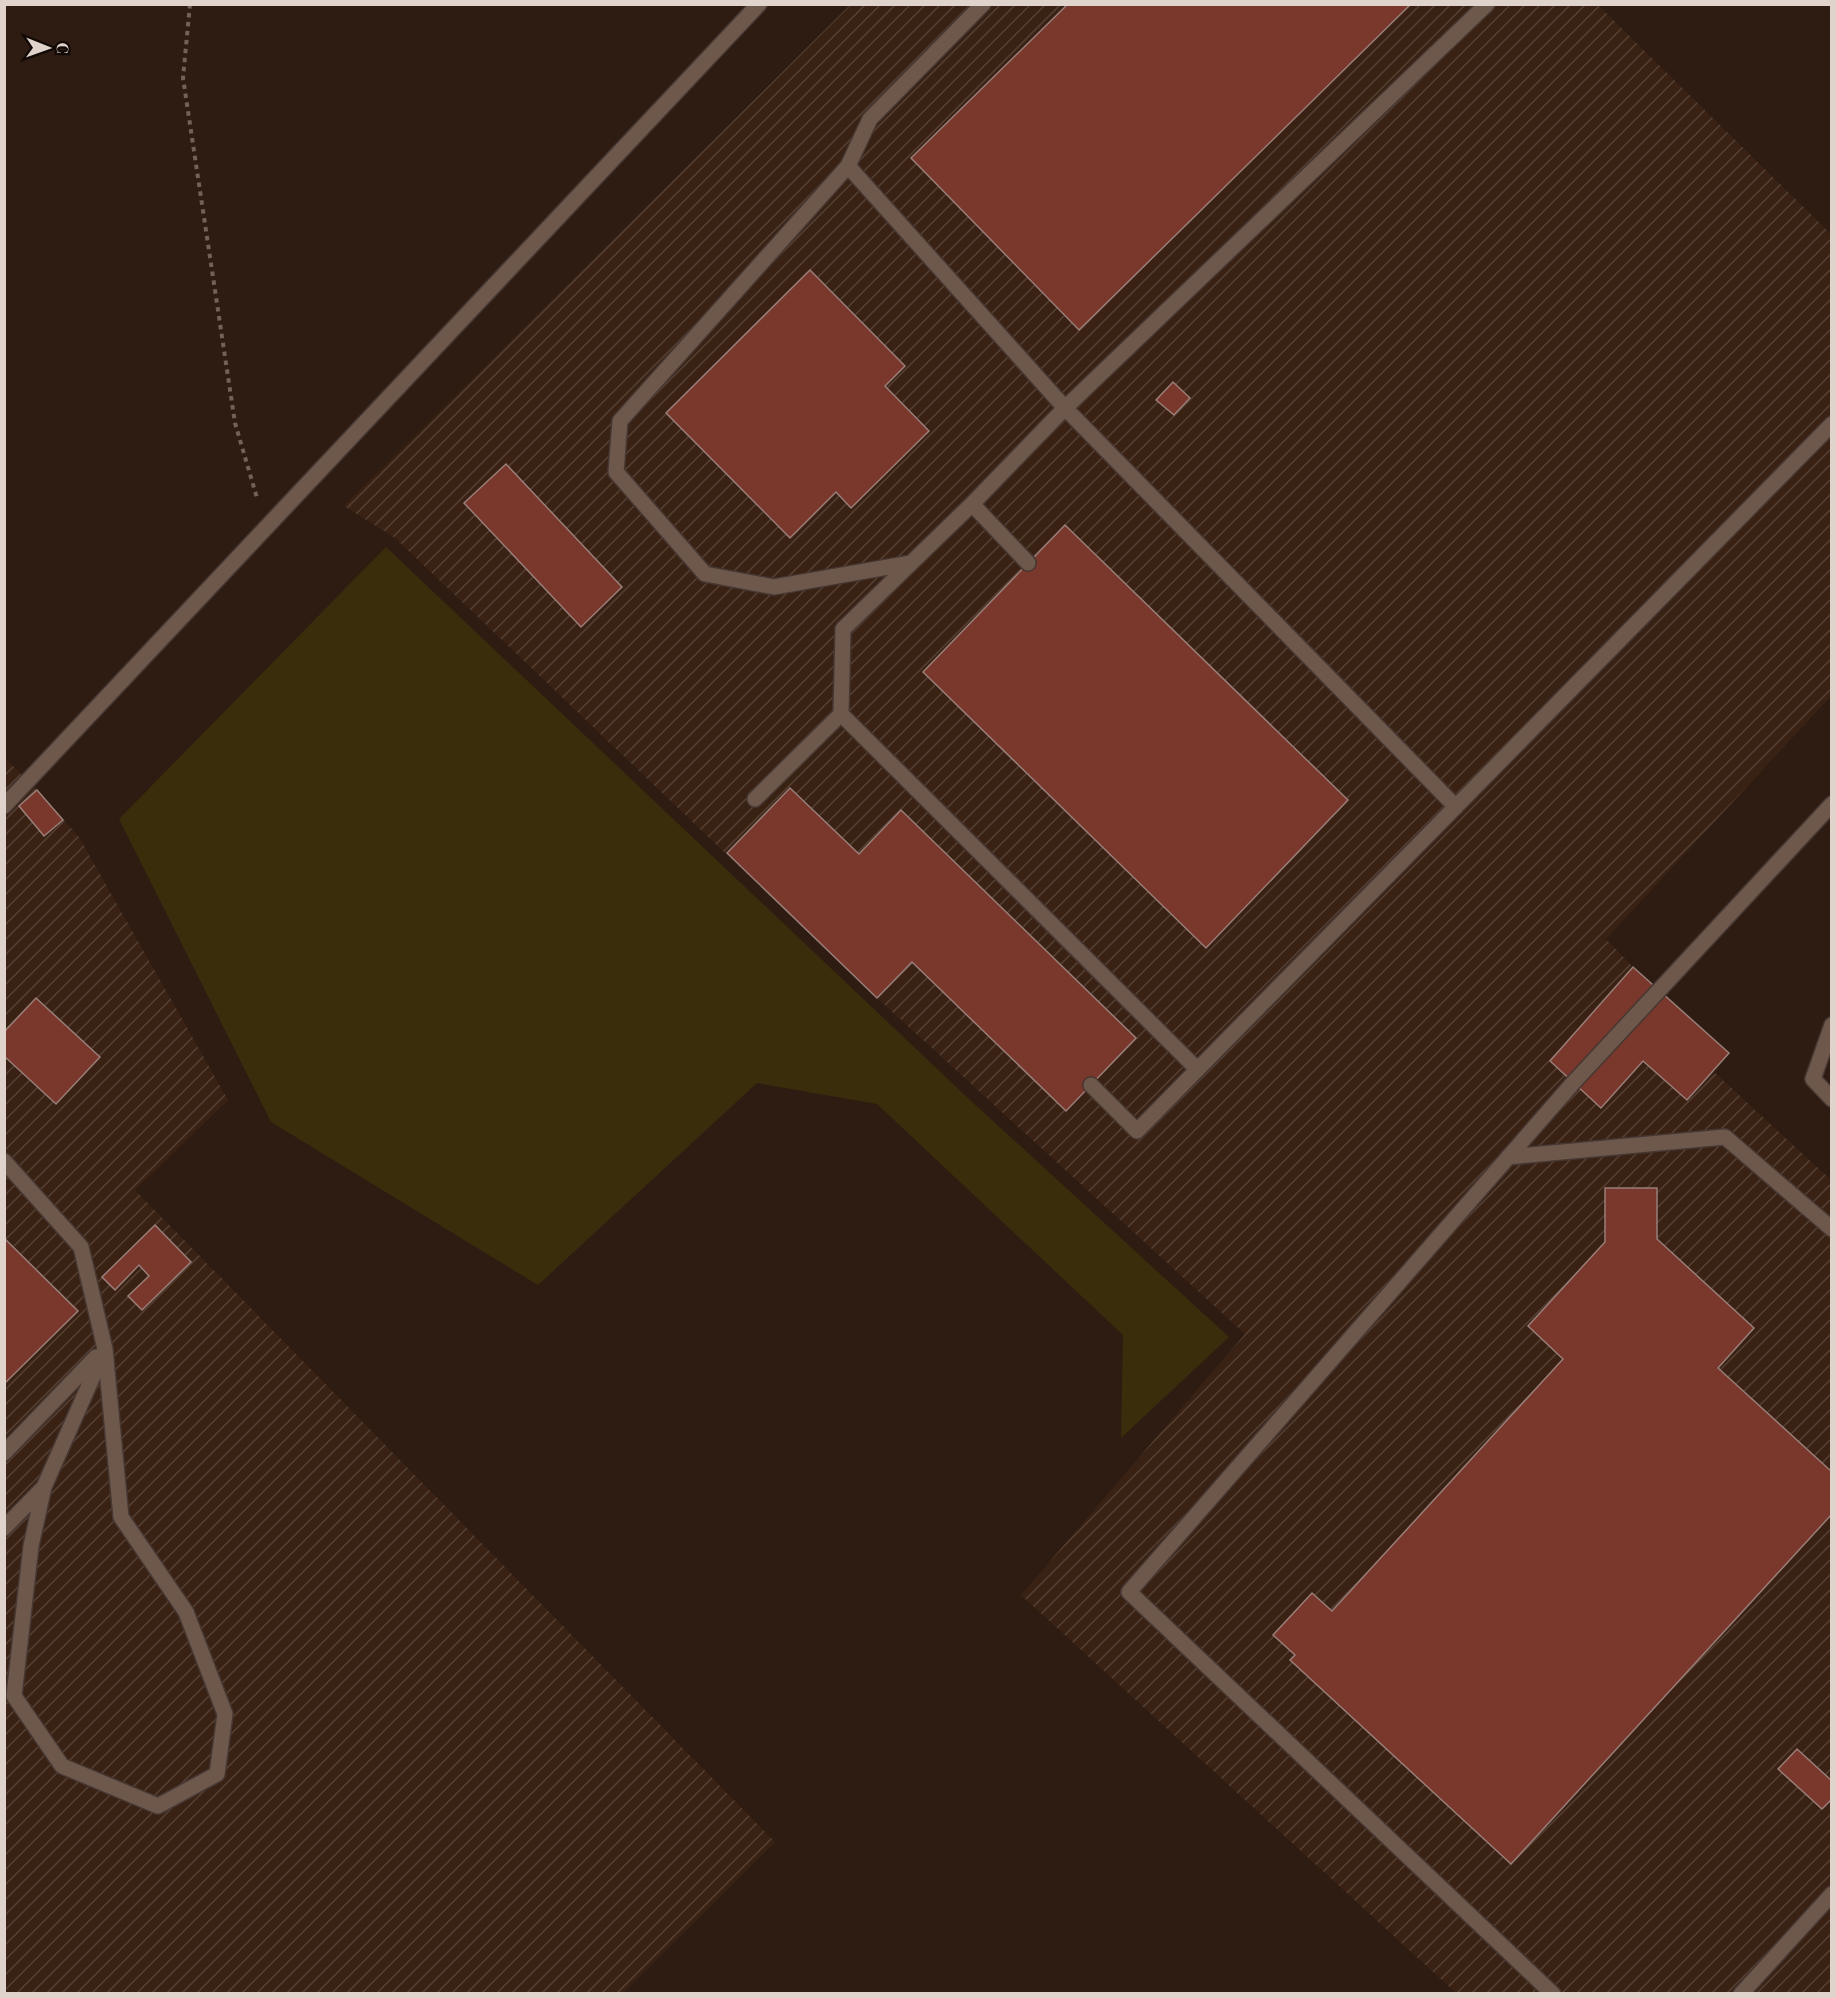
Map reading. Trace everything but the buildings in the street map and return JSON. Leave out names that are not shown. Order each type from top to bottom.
[{"type":"lane","points":[[4,806],[759,4]]},
{"type":"lane","points":[[911,563],[774,587],[705,574],[616,472],[620,421],[848,166],[870,119],[983,4]]},
{"type":"lane","points":[[755,799],[841,714],[843,629],[972,504],[1065,408],[1487,4]]},
{"type":"lane","points":[[848,166],[1065,408],[1456,807]]},
{"type":"lane","points":[[1091,1085],[1137,1131],[1832,424]]},
{"type":"lane","points":[[972,504],[1028,563]]},
{"type":"lane","points":[[841,714],[1197,1069]]},
{"type":"lane","points":[[1553,1994],[1129,1592],[1508,1157],[1643,1006],[1832,804]]},
{"type":"lane","points":[[1832,1025],[1813,1079],[1832,1099]]},
{"type":"lane","points":[[1508,1157],[1725,1137],[1832,1229]]},
{"type":"lane","points":[[4,1161],[81,1247],[105,1349],[121,1517],[186,1612],[225,1714],[217,1774],[158,1806],[62,1766],[14,1696],[31,1546],[44,1487],[105,1349]]},
{"type":"lane","points":[[4,1453],[105,1349]]},
{"type":"lane","points":[[4,1528],[44,1487]]},
{"type":"lane","points":[[1741,1994],[1832,1894]]},
{"type":"path","points":[[190,4],[183,78],[235,423],[266,527]]},
{"type":"shaded area","points":[[850,5],[1598,5],[1831,234],[1831,696],[1606,939],[1633,967],[1729,1053],[1713,1071],[1831,1180],[1831,1993],[1456,1993],[1021,1595],[1245,1334],[877,998],[395,538],[344,506]]},
{"type":"shaded area","points":[[386,547],[970,1100],[1229,1337],[1121,1438],[1123,1335],[877,1104],[757,1083],[538,1285],[271,1122],[119,819]]},
{"type":"shaded area","points":[[4,757],[79,837],[228,1100],[135,1190],[775,1842],[623,1993],[5,1993]]}]
